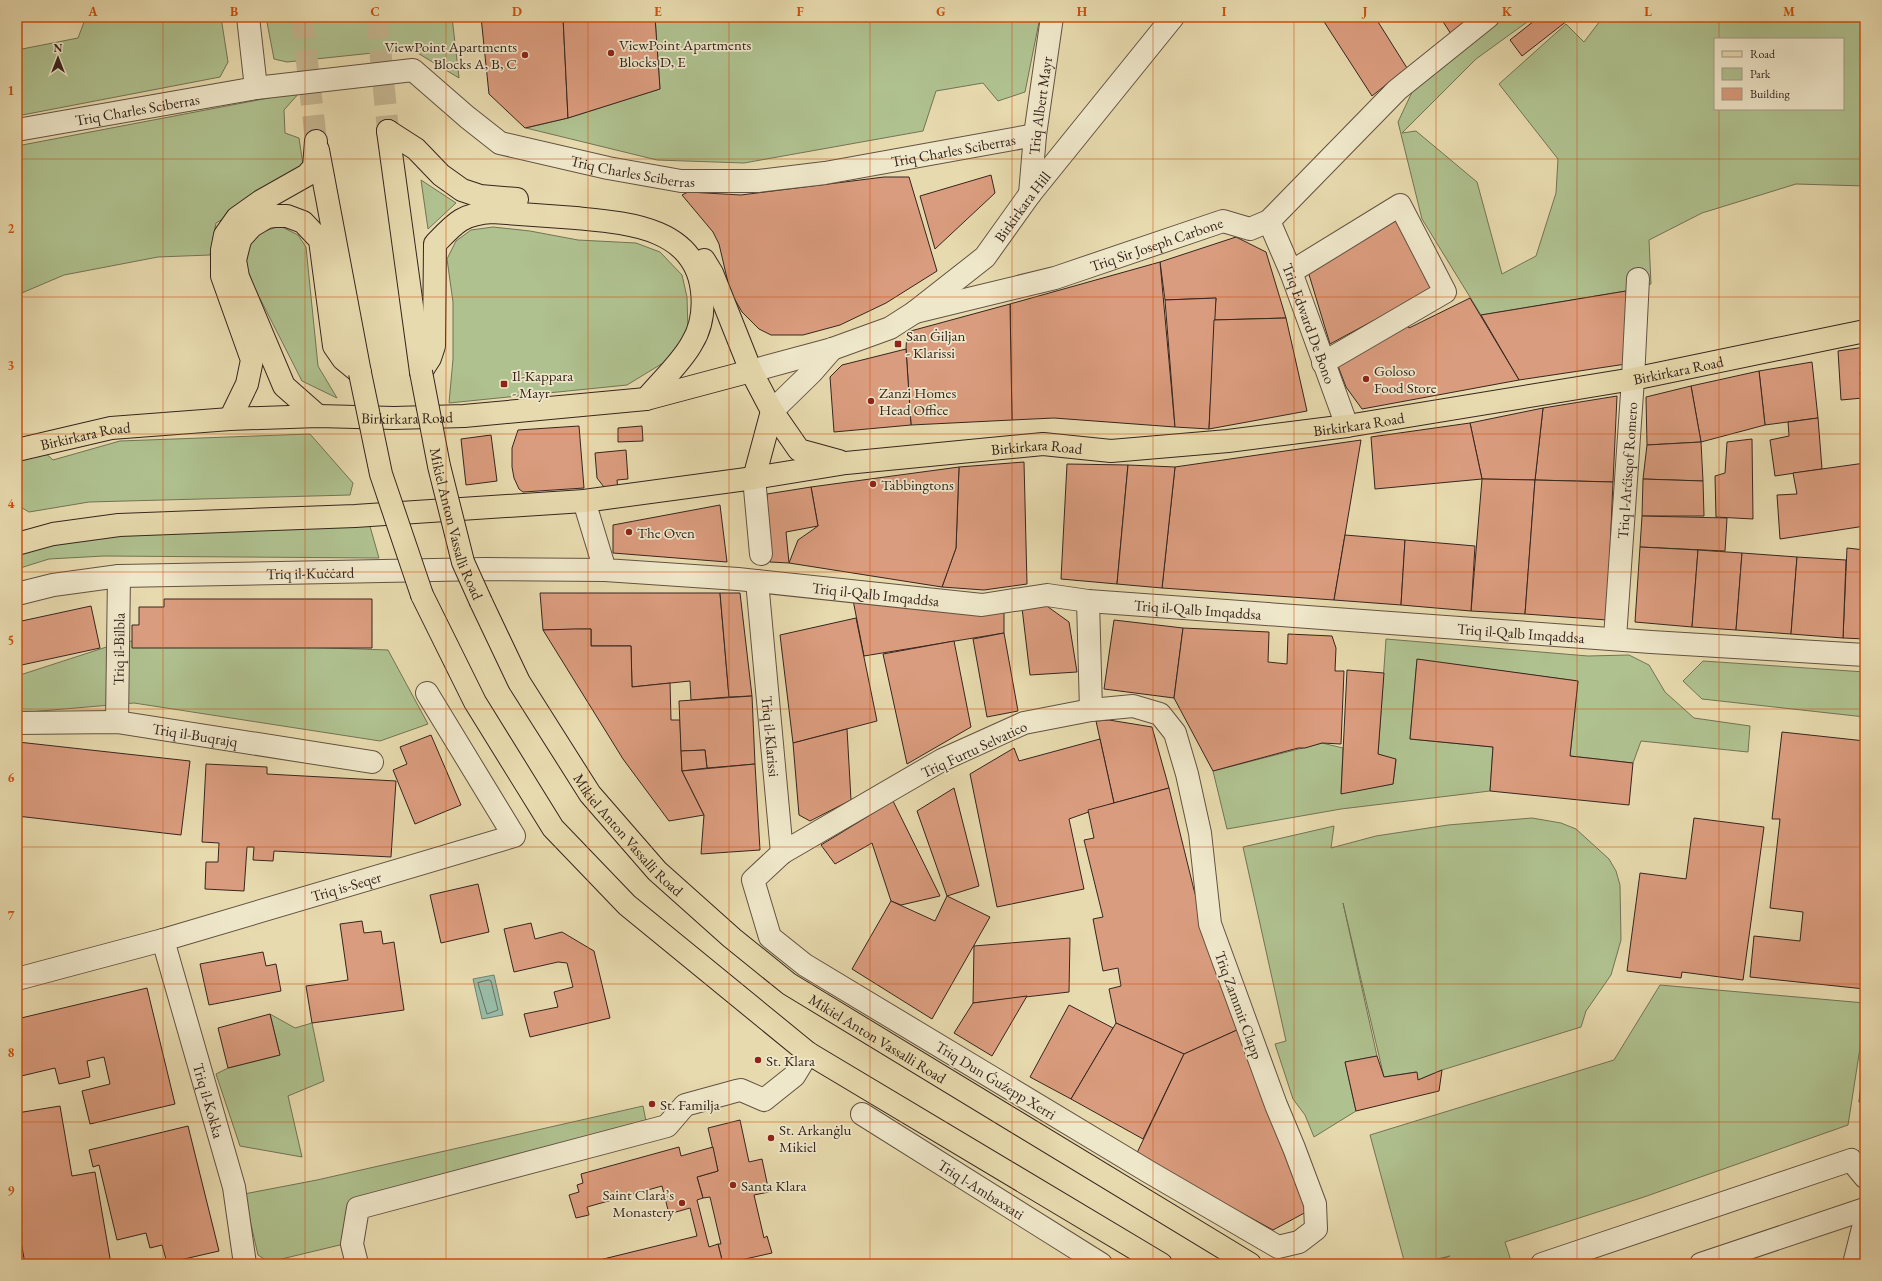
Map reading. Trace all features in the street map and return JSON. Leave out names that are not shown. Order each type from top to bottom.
[{"type":"main road","name":"Mikiel Anton Vassalli Road","points":[[751,371],[712,273],[699,251],[679,233],[662,224],[638,215],[614,210],[480,196],[462,190],[441,175],[416,149],[388,131],[421,372],[439,466],[463,562],[519,682],[590,794],[657,871],[732,938],[790,984],[1250,1264]]},
{"type":"main road","points":[[230,419],[247,384],[252,360],[222,276],[222,250],[225,235],[237,218],[261,201],[307,175],[314,167],[316,141],[360,373],[381,474],[422,595],[475,702],[553,828],[626,905],[808,1053],[1161,1264]]},
{"type":"main road","points":[[421,372],[430,358],[434,346],[435,244],[456,222],[475,213],[492,212],[633,224],[670,239],[685,251],[694,263],[701,279],[703,298],[703,313],[700,328],[692,344],[646,399]]},
{"type":"main road","points":[[318,416],[284,386],[238,277],[235,260],[239,244],[247,231],[259,221],[274,216],[287,216],[303,222],[320,240],[334,346],[344,359],[360,373]]},
{"type":"main road","name":"Birkirkara Road","points":[[17,544],[53,534],[119,525],[354,516],[584,501],[754,478],[846,463],[1044,444],[1111,450],[1228,441],[1347,426],[1633,379],[1865,331]]},
{"type":"main road","name":"Birkirkara Road","points":[[17,450],[111,428],[230,419],[318,416],[394,418],[464,416],[646,399],[751,371],[772,412],[798,450],[846,463]]},
{"type":"main road","points":[[754,478],[772,412]]},
{"type":"main road","name":"Birkirkara Road","points":[[17,532],[53,534]]},
{"type":"street","points":[[248,17],[256,88]]},
{"type":"street","name":"Triq Albert Mayr","points":[[1030,194],[1035,136],[1052,17]]},
{"type":"street","name":"Birkirkara Hill","points":[[751,371],[832,348],[890,328],[915,312],[985,257],[1030,194],[1173,17]]},
{"type":"street","name":"Triq Sir Joseph Carbone","points":[[915,312],[1055,278],[1223,221],[1250,229],[1269,221],[1397,90],[1488,17]]},
{"type":"street","name":"Triq Charles Sciberras","points":[[17,130],[256,88],[413,70],[467,117],[500,143],[608,168],[681,181],[758,181],[825,173],[1035,136]]},
{"type":"street","points":[[1291,272],[1400,205],[1445,292],[1322,363]]},
{"type":"street","name":"Triq Edward De Bono","points":[[1269,221],[1291,272],[1322,363],[1347,426]]},
{"type":"street","name":"Triq l-Arćisqof Romero","points":[[1615,638],[1633,379],[1638,279]]},
{"type":"street","points":[[772,412],[812,372],[832,348]]},
{"type":"street","points":[[754,478],[761,554]]},
{"type":"street","points":[[584,501],[605,570]]},
{"type":"street","name":"Triq il-Kuċċard","points":[[17,594],[53,585],[119,576],[485,569],[605,570]]},
{"type":"street","name":"Triq il-Qalb Imqaddsa","points":[[605,570],[757,581],[982,605],[1048,595],[1088,601],[1865,655]]},
{"type":"street","name":"Triq il-Bilbla","points":[[117,722],[119,576]]},
{"type":"street","name":"Triq il-Klarissi","points":[[757,581],[782,853]]},
{"type":"street","points":[[1088,601],[1091,710]]},
{"type":"street","name":"Triq is-Seqer","points":[[17,979],[163,940],[514,836],[427,693]]},
{"type":"street","name":"Triq Furtu Selvatico","points":[[782,853],[942,760],[1024,723],[1091,710],[1133,706],[1160,714],[1175,733]]},
{"type":"street","name":"Triq il-Buqrajq","points":[[17,723],[117,722],[372,762]]},
{"type":"street","name":"Triq Zammit Clapp","points":[[1175,733],[1187,774],[1200,833],[1210,924],[1273,1098],[1315,1204],[1316,1229],[1299,1242],[1278,1247]]},
{"type":"street","name":"Triq Dun Ǵuźepp Xerri","points":[[782,853],[753,880],[770,937],[805,965],[1148,1172],[1278,1247]]},
{"type":"street","name":"Triq il-Kokka","points":[[163,940],[234,1187],[245,1264]]},
{"type":"street","points":[[790,984],[805,965]]},
{"type":"street","points":[[357,1264],[352,1244],[358,1208],[667,1126],[685,1105],[736,1091],[741,1090],[764,1100],[794,1076],[808,1053]]},
{"type":"street","name":"Triq l-Ambaxxati","points":[[862,1114],[1101,1264]]},
{"type":"street","points":[[1542,1264],[1851,1160],[1865,1177]]},
{"type":"street","points":[[1701,1264],[1865,1209]]},
{"type":"street","points":[[1854,1264],[1865,1220]]},
{"type":"green space","points":[[86,17],[221,17],[228,62],[220,77],[17,116],[17,50],[78,38]]},
{"type":"green space","points":[[266,17],[452,17],[459,78],[411,49],[287,62],[274,59]]},
{"type":"green space","points":[[655,17],[1040,17],[1025,92],[998,101],[983,83],[936,91],[923,131],[744,163],[657,160],[526,128],[568,118],[660,89]]},
{"type":"green space","points":[[1502,17],[1534,17],[1476,59],[1402,133],[1416,131],[1477,182],[1502,274],[1536,256],[1556,193],[1558,159],[1499,84],[1566,24],[1584,42],[1603,17],[1865,17],[1865,186],[1796,184],[1702,213],[1649,240],[1651,284],[1626,291],[1481,315],[1422,219],[1398,122],[1413,90]]},
{"type":"green space","points":[[300,92],[284,110],[285,133],[299,138],[304,171],[216,223],[210,255],[158,257],[64,275],[17,295],[17,146]]},
{"type":"green space","points":[[421,180],[456,203],[428,229]]},
{"type":"green space","points":[[280,226],[298,235],[306,247],[318,366],[337,398],[302,381],[247,273],[245,250],[259,233]]},
{"type":"green space","points":[[493,227],[530,231],[578,240],[636,243],[660,252],[682,275],[687,297],[688,331],[668,360],[627,385],[449,403],[453,359],[453,302],[447,259],[456,241],[471,230]]},
{"type":"green space","points":[[310,434],[353,483],[350,495],[89,502],[29,512],[17,505],[17,461],[19,458],[43,451],[53,460],[120,441]]},
{"type":"green space","points":[[369,523],[379,558],[104,556],[49,559],[17,569],[17,552],[101,536]]},
{"type":"green space","points":[[1386,639],[1588,656],[1629,655],[1649,665],[1665,692],[1694,718],[1750,726],[1748,752],[1641,741],[1633,763],[1570,756],[1578,681],[1417,660],[1410,739],[1493,747],[1490,791],[1341,809],[1227,829],[1213,771],[1322,743],[1343,748],[1341,793],[1393,784],[1396,760],[1378,754]]},
{"type":"green space","points":[[125,641],[388,650],[428,724],[380,741],[134,703],[17,713],[17,676]]},
{"type":"green space","points":[[1703,661],[1865,672],[1865,717],[1702,699],[1683,681]]},
{"type":"green space","points":[[1532,818],[1561,823],[1576,829],[1609,859],[1616,871],[1620,885],[1621,940],[1611,975],[1586,1011],[1581,1027],[1442,1070],[1418,1080],[1416,1072],[1384,1077],[1343,903],[1377,1056],[1345,1062],[1356,1111],[1314,1137],[1305,1115],[1293,1099],[1275,1044],[1286,1041],[1243,847],[1334,826],[1331,848],[1376,836],[1448,825]]},
{"type":"green space","points":[[1660,985],[1865,1003],[1865,1016],[1848,1125],[1644,1197],[1505,1242],[1512,1264],[1427,1264],[1450,1256],[1416,1264],[1405,1264],[1370,1135],[1614,1060]]},
{"type":"green space","points":[[270,1014],[295,1028],[312,1023],[324,1081],[288,1096],[302,1157],[240,1146],[216,1074],[228,1068],[280,1055]]},
{"type":"green space","points":[[643,1106],[647,1126],[367,1199],[344,1244],[269,1262],[258,1255],[244,1194],[317,1180]]},
{"type":"water","points":[[494,975],[503,1015],[482,1019],[473,979]]},
{"type":"building","name":"ViewPoint Apartments Blocks A, B, C","points":[[481,17],[563,17],[568,118],[525,128],[489,94]]},
{"type":"building","name":"ViewPoint Apartments Blocks D, E","points":[[563,17],[655,17],[660,89],[568,118]]},
{"type":"building","points":[[1321,17],[1375,17],[1407,68],[1372,96]]},
{"type":"building","points":[[1440,17],[1470,17],[1451,34]]},
{"type":"building","points":[[1539,17],[1572,17],[1522,56],[1510,40]]},
{"type":"building","points":[[991,175],[995,193],[935,249],[920,196]]},
{"type":"building","points":[[884,177],[909,177],[937,271],[886,303],[840,325],[803,335],[771,335],[759,329],[742,312],[730,291],[719,244],[713,232],[682,195],[688,192],[741,195]]},
{"type":"building","points":[[1396,217],[1434,288],[1330,344],[1307,268]]},
{"type":"building","points":[[1236,237],[1266,252],[1286,318],[1214,320],[1216,298],[1165,300],[1160,262]]},
{"type":"building","points":[[1160,262],[1175,427],[1054,418],[1012,420],[1010,304]]},
{"type":"building","points":[[1626,291],[1626,364],[1519,380],[1481,315]]},
{"type":"building","points":[[1216,298],[1209,429],[1175,427],[1165,300]]},
{"type":"building","points":[[1470,298],[1519,380],[1362,409],[1346,387],[1338,366],[1405,321],[1409,328]]},
{"type":"building","points":[[1010,304],[1012,420],[911,425],[906,349],[907,332]]},
{"type":"building","points":[[1286,318],[1307,411],[1209,429],[1214,320]]},
{"type":"building","points":[[1865,347],[1865,372],[1860,372],[1863,398],[1841,400],[1838,351]]},
{"type":"building","name":"Zanzi Homes Head Office","points":[[906,349],[911,425],[834,432],[830,377],[842,365]]},
{"type":"building","points":[[1812,362],[1818,418],[1765,425],[1759,371]]},
{"type":"building","points":[[1759,371],[1765,425],[1701,442],[1691,386]]},
{"type":"building","points":[[1691,386],[1701,442],[1647,445],[1646,397]]},
{"type":"building","points":[[1617,396],[1613,482],[1535,480],[1543,408]]},
{"type":"building","points":[[1543,408],[1535,480],[1482,479],[1470,423]]},
{"type":"building","points":[[1818,418],[1822,469],[1775,476],[1770,440],[1789,436],[1788,422]]},
{"type":"building","points":[[1470,423],[1482,479],[1375,489],[1371,437]]},
{"type":"building","points":[[579,426],[584,488],[523,492],[519,489],[514,478],[512,467],[512,448],[518,430]]},
{"type":"building","points":[[642,426],[643,441],[618,442],[618,428]]},
{"type":"building","points":[[491,435],[497,481],[466,485],[461,439]]},
{"type":"building","points":[[1752,439],[1753,519],[1716,517],[1715,476],[1725,473],[1727,442]]},
{"type":"building","points":[[1361,440],[1334,600],[1162,588],[1175,467]]},
{"type":"building","points":[[1701,442],[1703,481],[1643,479],[1647,445]]},
{"type":"building","points":[[626,450],[628,479],[617,480],[618,490],[607,491],[597,478],[595,453]]},
{"type":"building","points":[[1024,462],[1027,584],[984,590],[942,587],[956,548],[959,467]]},
{"type":"building","points":[[1865,463],[1865,526],[1780,539],[1777,495],[1797,494],[1793,473]]},
{"type":"building","points":[[1067,464],[1128,465],[1117,584],[1061,579]]},
{"type":"building","points":[[1128,465],[1175,467],[1162,588],[1117,584]]},
{"type":"building","points":[[959,467],[956,548],[942,587],[789,563],[798,540],[818,526],[811,487]]},
{"type":"building","points":[[1482,479],[1535,480],[1525,614],[1471,611]]},
{"type":"building","points":[[1643,479],[1703,481],[1704,516],[1642,516]]},
{"type":"building","points":[[1535,480],[1613,482],[1607,620],[1525,614]]},
{"type":"building","points":[[811,487],[818,526],[786,532],[789,563],[770,562],[767,494]]},
{"type":"building","points":[[720,505],[727,562],[613,553],[613,525]]},
{"type":"building","points":[[1642,516],[1727,518],[1725,551],[1640,547]]},
{"type":"building","points":[[1345,535],[1405,540],[1401,605],[1334,600]]},
{"type":"building","points":[[1405,540],[1475,546],[1471,611],[1401,605]]},
{"type":"building","points":[[1640,547],[1698,550],[1692,627],[1635,622]]},
{"type":"building","points":[[1847,548],[1865,550],[1865,639],[1843,638]]},
{"type":"building","points":[[1698,550],[1742,553],[1736,630],[1692,627]]},
{"type":"building","points":[[1742,553],[1797,557],[1791,634],[1736,630]]},
{"type":"building","points":[[1797,557],[1846,560],[1843,638],[1791,634]]},
{"type":"building","points":[[540,593],[720,593],[729,697],[691,700],[690,681],[632,687],[631,646],[591,646],[591,629],[543,630]]},
{"type":"building","points":[[720,593],[740,593],[752,696],[729,697]]},
{"type":"building","points":[[164,599],[372,599],[372,648],[132,648],[132,625],[139,625],[139,607],[164,607]]},
{"type":"building","points":[[853,600],[1004,606],[1004,633],[864,656]]},
{"type":"building","points":[[1044,604],[1069,622],[1077,672],[1030,675],[1022,608]]},
{"type":"building","points":[[91,606],[100,648],[17,666],[17,622]]},
{"type":"building","points":[[856,618],[877,721],[793,743],[780,635]]},
{"type":"building","points":[[1114,620],[1183,628],[1174,698],[1104,689]]},
{"type":"building","points":[[1183,628],[1269,632],[1268,662],[1287,664],[1288,634],[1332,636],[1336,648],[1335,671],[1344,671],[1341,744],[1322,743],[1305,748],[1298,748],[1213,771],[1174,698]]},
{"type":"building","points":[[591,629],[591,646],[631,646],[632,687],[670,683],[671,720],[680,720],[682,771],[704,815],[669,821],[623,759],[543,630]]},
{"type":"building","points":[[1004,633],[1018,711],[987,717],[973,639]]},
{"type":"building","points":[[954,641],[971,727],[907,764],[883,654]]},
{"type":"building","points":[[1417,659],[1578,681],[1570,756],[1633,763],[1629,805],[1490,791],[1493,747],[1410,739]]},
{"type":"building","points":[[1347,670],[1384,673],[1378,754],[1396,759],[1393,784],[1341,794]]},
{"type":"building","points":[[752,696],[755,764],[707,768],[705,750],[681,751],[679,701]]},
{"type":"building","points":[[1109,720],[1152,727],[1169,788],[1114,803],[1096,721]]},
{"type":"building","points":[[847,729],[851,800],[810,821],[799,815],[793,743]]},
{"type":"building","points":[[1782,732],[1865,741],[1865,989],[1750,977],[1754,936],[1800,941],[1803,912],[1770,908],[1780,819],[1772,819]]},
{"type":"building","points":[[431,735],[461,805],[415,824],[393,770],[407,764],[400,747]]},
{"type":"building","points":[[1100,739],[1114,803],[1069,819],[1084,889],[997,907],[970,774],[1014,748],[1019,761]]},
{"type":"building","points":[[18,742],[190,761],[181,835],[17,816]]},
{"type":"building","points":[[705,750],[707,768],[682,771],[681,751]]},
{"type":"building","points":[[206,764],[267,767],[267,774],[396,781],[391,857],[274,851],[273,861],[253,860],[254,847],[247,847],[244,891],[205,889],[206,862],[218,862],[219,843],[202,842]]},
{"type":"building","points":[[755,764],[760,850],[701,854],[704,815],[682,771]]},
{"type":"building","points":[[954,788],[979,886],[947,896],[917,811]]},
{"type":"building","points":[[1169,788],[1194,890],[1237,1030],[1184,1054],[1116,1023],[1109,989],[1121,986],[1118,968],[1103,971],[1093,919],[1103,917],[1084,840],[1094,838],[1088,810]]},
{"type":"building","points":[[893,801],[940,896],[901,905],[891,901],[872,843],[835,864],[821,845]]},
{"type":"building","points":[[1694,818],[1764,827],[1743,980],[1682,972],[1681,978],[1627,971],[1640,873],[1686,879]]},
{"type":"building","points":[[478,884],[489,932],[441,943],[430,895]]},
{"type":"building","points":[[947,896],[990,917],[932,1019],[852,969],[891,901],[935,921]]},
{"type":"building","points":[[362,921],[364,933],[381,931],[383,944],[394,942],[404,1010],[312,1023],[306,986],[348,980],[340,924]]},
{"type":"building","points":[[531,923],[535,939],[562,932],[594,951],[610,1018],[530,1037],[524,1014],[558,1007],[554,992],[573,987],[567,963],[558,962],[514,972],[504,929]]},
{"type":"building","points":[[1070,938],[1069,992],[973,1003],[974,946]]},
{"type":"building","points":[[263,952],[266,966],[276,964],[281,991],[209,1005],[200,964]]},
{"type":"building","points":[[147,988],[175,1104],[90,1124],[82,1091],[110,1084],[104,1057],[87,1061],[90,1077],[59,1084],[55,1068],[17,1077],[17,1019]]},
{"type":"building","points":[[1027,996],[992,1056],[954,1033],[973,1003]]},
{"type":"building","points":[[1069,1005],[1113,1028],[1071,1099],[1030,1077]]},
{"type":"building","points":[[270,1014],[280,1055],[228,1068],[218,1028]]},
{"type":"building","points":[[1116,1023],[1184,1054],[1143,1139],[1071,1099]]},
{"type":"building","points":[[1237,1030],[1308,1211],[1273,1230],[1136,1155],[1184,1054]]},
{"type":"building","points":[[1865,1046],[1865,1103],[1859,1102]]},
{"type":"building","points":[[1377,1056],[1384,1077],[1417,1072],[1418,1080],[1442,1070],[1439,1091],[1356,1111],[1345,1062]]},
{"type":"building","points":[[60,1106],[72,1176],[95,1172],[111,1264],[25,1264],[17,1219],[17,1113]]},
{"type":"building","name":"Santa Klara","points":[[740,1120],[749,1162],[762,1159],[769,1192],[754,1195],[764,1238],[767,1236],[772,1253],[723,1264],[718,1244],[721,1244],[710,1197],[703,1198],[697,1177],[718,1171],[708,1128]]},
{"type":"building","points":[[188,1126],[219,1251],[167,1263],[162,1245],[150,1248],[146,1233],[117,1240],[99,1165],[93,1167],[89,1150]]},
{"type":"building","name":"Saint Clara’s Monastery","points":[[679,1147],[681,1156],[713,1147],[718,1171],[697,1177],[703,1198],[697,1200],[709,1247],[718,1244],[723,1264],[702,1264],[701,1260],[687,1264],[583,1264],[697,1236],[690,1208],[669,1214],[662,1186],[587,1207],[589,1215],[576,1218],[569,1195],[579,1192],[577,1185],[583,1183],[581,1174]]},
{"type":"tunnel","points":[[302,17],[316,141]]},
{"type":"tunnel","points":[[377,17],[388,131]]},
{"type":"place","name":"ViewPoint Apartments Blocks D, E","points":[[611,53]]},
{"type":"place","name":"ViewPoint Apartments Blocks A, B, C","points":[[525,55]]},
{"type":"place","name":"San Ġiljan - Klarissi","points":[[898,344]]},
{"type":"place","name":"Goloso Food Store","points":[[1366,379]]},
{"type":"place","name":"Il-Kappara - Mayr","points":[[504,384]]},
{"type":"place","name":"Zanzi Homes Head Office","points":[[871,401]]},
{"type":"place","name":"Tabbingtons","points":[[873,484]]},
{"type":"place","name":"The Oven","points":[[629,532]]},
{"type":"place","name":"St. Klara","points":[[758,1060]]},
{"type":"place","name":"St. Familja","points":[[652,1104]]},
{"type":"place","name":"St. Arkanġlu Mikiel","points":[[771,1138]]},
{"type":"place","name":"Santa Klara","points":[[733,1185]]},
{"type":"place","name":"Saint Clara’s Monastery","points":[[682,1203]]}]
